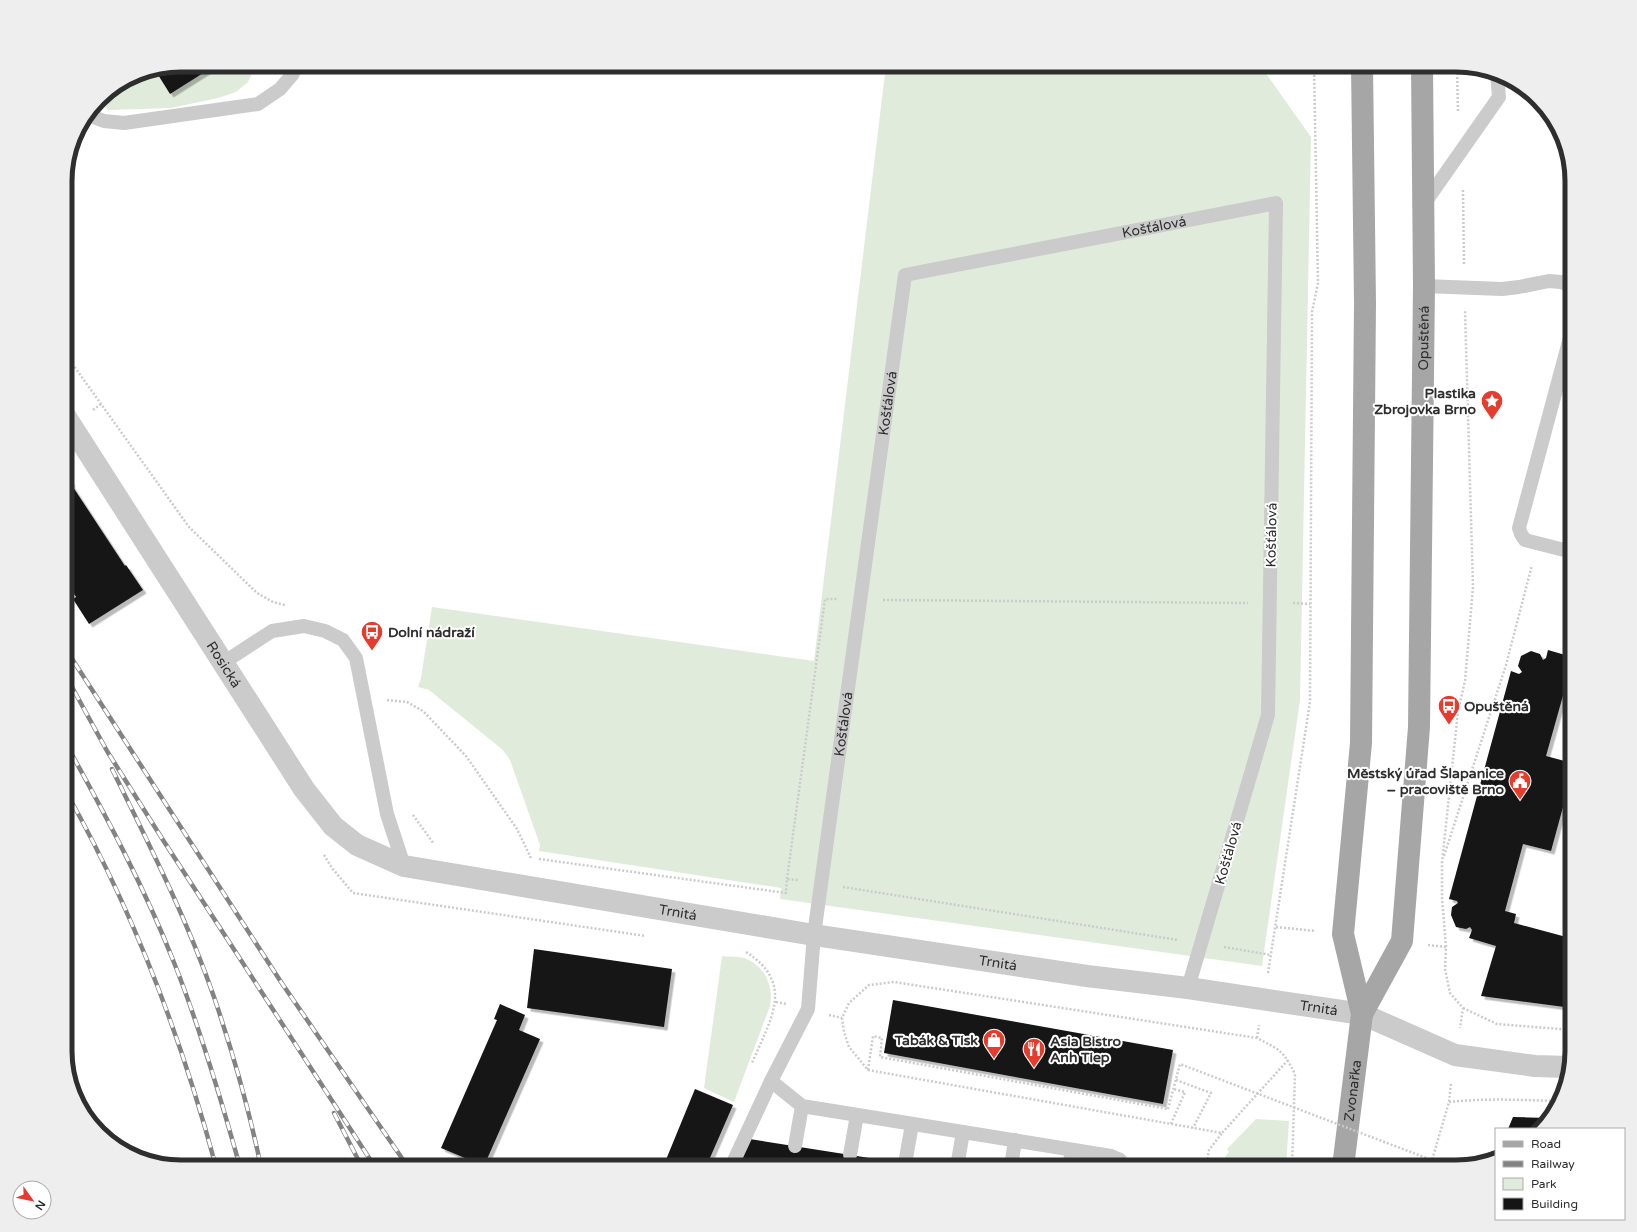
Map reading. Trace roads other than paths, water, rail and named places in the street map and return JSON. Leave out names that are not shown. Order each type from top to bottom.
[{"type":"main road","points":[[1362,72],[1365,303],[1361,743],[1342,934],[1362,1014]]},
{"type":"main road","name":"Opuštěná","points":[[1362,1014],[1402,941],[1419,727],[1424,286],[1422,72]]},
{"type":"main road","name":"Zvonařka","points":[[1344,1160],[1362,1014]]},
{"type":"street","name":"Rosická","points":[[72,427],[304,789],[333,826],[357,845],[413,867]]},
{"type":"street","name":"Trnitá","points":[[413,867],[814,935],[1080,975],[1188,988],[1362,1014],[1455,1054],[1534,1066],[1564,1067]]},
{"type":"lane","points":[[93,117],[104,121],[124,123],[258,104],[280,89],[294,72]]},
{"type":"lane","points":[[1424,204],[1498,97],[1497,80]]},
{"type":"lane","name":"Košťálová","points":[[740,1150],[771,1081],[808,1009],[814,935],[905,275],[1276,203],[1268,715],[1188,988]]},
{"type":"lane","points":[[1424,286],[1519,287],[1549,281],[1565,284]]},
{"type":"lane","points":[[1565,356],[1519,528],[1525,540],[1565,550]]},
{"type":"lane","points":[[223,663],[272,631],[304,626],[325,631],[343,640],[356,658],[387,814],[413,867]]},
{"type":"lane","points":[[771,1081],[802,1106],[1111,1156],[1120,1160]]},
{"type":"lane","points":[[795,1146],[802,1106]]},
{"type":"lane","points":[[850,1155],[857,1115]]},
{"type":"lane","points":[[906,1160],[912,1124]]},
{"type":"lane","points":[[958,1160],[963,1132]]},
{"type":"lane","points":[[1012,1160],[1015,1140]]},
{"type":"lane","points":[[735,1160],[740,1150]]},
{"type":"lane","points":[[738,1160],[740,1150]]},
{"type":"lane","points":[[1070,1160],[1072,1150]]},
{"type":"railway","points":[[72,659],[281,982],[403,1160]]},
{"type":"railway","points":[[72,687],[107,751],[163,840],[370,1160]]},
{"type":"railway","points":[[72,755],[138,880],[175,965],[202,1040],[238,1160]]},
{"type":"railway","points":[[112,769],[180,910],[214,997],[246,1102],[259,1160]]},
{"type":"railway","points":[[72,803],[112,880],[133,927],[171,1021],[214,1160]]},
{"type":"railway","points":[[334,1113],[358,1160]]},
{"type":"place","name":"Plastika Zbrojovka Brno","points":[[1492,420]]},
{"type":"place","name":"Dolní nádraží","points":[[372,652]]},
{"type":"place","name":"Opuštěná","points":[[1449,726]]},
{"type":"place","name":"Městský úřad Šlapanice – pracoviště Brno","points":[[1520,800]]},
{"type":"place","name":"Tabák & Tisk","points":[[994,1060]]},
{"type":"place","name":"Asia Bistro Anh Tiep","points":[[1034,1068]]}]
